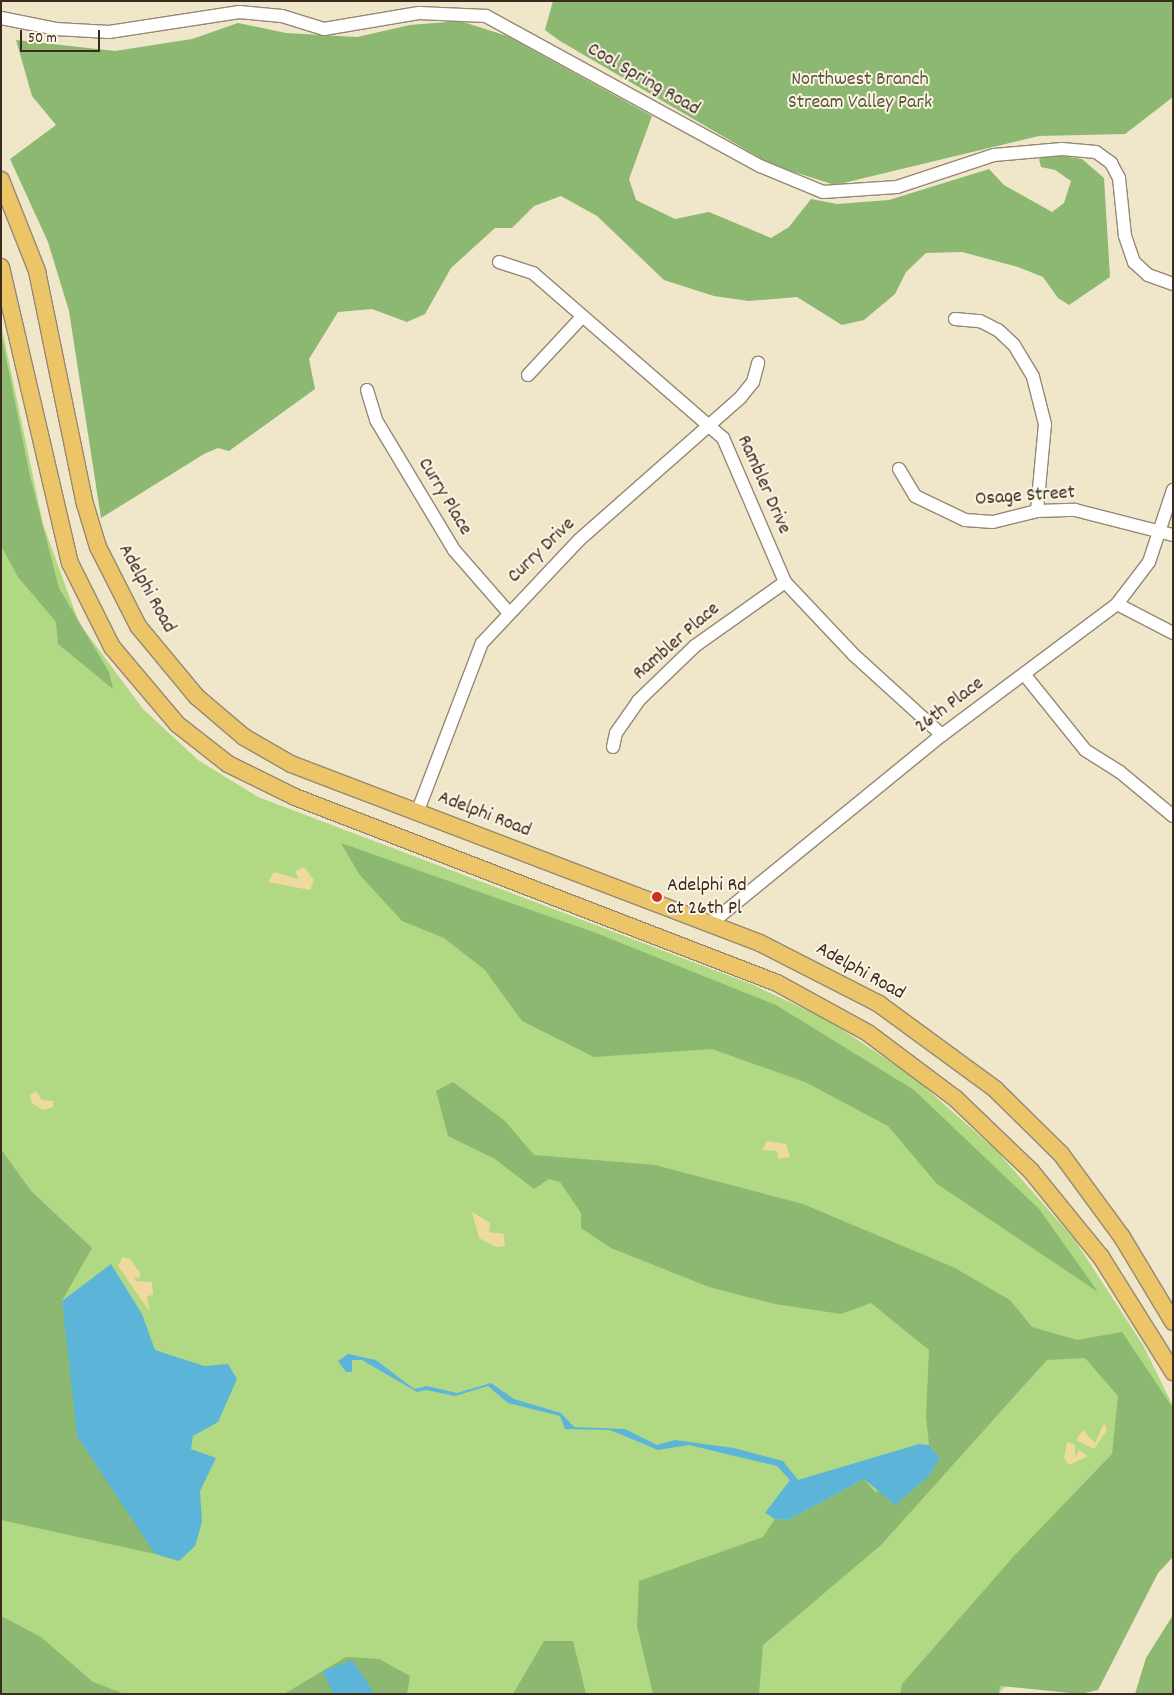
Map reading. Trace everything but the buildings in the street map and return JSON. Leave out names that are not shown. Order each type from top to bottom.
[{"type":"main road","name":"Adelphi Road","points":[[1,180],[37,271],[90,525],[138,626],[189,689],[244,737],[291,764],[760,943],[859,992],[995,1089],[1061,1154],[1089,1190],[1173,1322]]},
{"type":"main road","points":[[1,267],[70,563],[112,647],[177,724],[228,764],[295,797],[777,983],[868,1033],[955,1098],[1032,1171],[1106,1264],[1173,1372]]},
{"type":"street","name":"Cool Spring Road","points":[[1,18],[56,29],[109,32],[239,12],[282,16],[324,29],[419,13],[486,16],[760,166],[823,192],[884,190],[994,155],[1089,150],[1104,157],[1119,178],[1125,236],[1134,262],[1148,275],[1173,284]]},
{"type":"street","name":"Rambler Drive","points":[[500,262],[533,273],[581,318],[723,438],[736,460],[785,582],[854,655],[942,735]]},
{"type":"street","points":[[528,375],[581,318]]},
{"type":"street","points":[[955,319],[980,322],[998,330],[1014,345],[1034,377],[1045,424],[1037,511]]},
{"type":"street","name":"Curry Drive","points":[[418,813],[482,643],[508,612],[579,540],[709,426],[753,382],[758,363]]},
{"type":"street","name":"Curry Place","points":[[368,390],[376,420],[454,550],[508,612]]},
{"type":"street","name":"Osage Street","points":[[899,469],[915,496],[946,515],[993,522],[1037,511],[1090,512],[1166,533]]},
{"type":"street","name":"26th Place","points":[[710,924],[942,735],[1117,604],[1141,576],[1166,533],[1173,490]]},
{"type":"street","name":"Rambler Place","points":[[613,747],[616,733],[638,701],[695,646],[785,582]]},
{"type":"street","points":[[1117,604],[1173,633]]},
{"type":"street","points":[[1024,674],[1085,750],[1120,772],[1173,816]]},
{"type":"green space","name":"Northwest Branch Stream Valley Park","points":[[553,1],[1173,1],[1173,97],[1125,134],[1039,136],[835,185],[772,165],[560,41],[545,30]]},
{"type":"green space","points":[[460,21],[507,36],[652,116],[629,179],[636,200],[675,219],[709,212],[771,238],[789,227],[811,199],[837,204],[889,200],[989,169],[1004,185],[1052,212],[1064,203],[1071,181],[1055,170],[1041,167],[1039,159],[1048,154],[1082,159],[1104,178],[1110,277],[1069,305],[1058,298],[1043,277],[1018,267],[962,252],[926,253],[906,272],[895,294],[864,320],[842,325],[797,297],[749,301],[714,296],[664,280],[597,216],[561,196],[534,206],[512,228],[495,228],[451,268],[425,314],[407,322],[372,309],[338,312],[309,359],[315,389],[229,451],[218,448],[204,454],[101,518],[69,311],[48,242],[10,159],[56,125],[32,96],[16,40],[115,51],[192,39],[238,23],[286,33],[357,37],[410,25]]},
{"type":"green space","points":[[1,324],[43,524],[79,623],[143,709],[198,760],[258,797],[751,984],[826,1019],[912,1076],[996,1150],[1074,1239],[1143,1345],[1173,1406],[1173,1511],[998,1694],[1,1694]]},
{"type":"green space","points":[[1,333],[30,476],[59,588],[109,672],[113,689],[58,644],[56,622],[18,577],[1,546]]},
{"type":"green space","points":[[341,843],[596,933],[776,1005],[914,1090],[1039,1209],[1098,1292],[937,1184],[888,1126],[805,1082],[712,1049],[594,1057],[522,1021],[485,970],[444,938],[402,921],[359,874]]},
{"type":"green space","points":[[453,1082],[505,1121],[534,1155],[655,1165],[803,1204],[955,1268],[1010,1300],[1032,1327],[1077,1340],[1122,1332],[1173,1408],[1173,1557],[1158,1573],[1098,1690],[1080,1694],[1000,1686],[999,1694],[900,1694],[902,1684],[1014,1556],[1112,1454],[1118,1396],[1085,1358],[1047,1360],[881,1545],[763,1645],[759,1694],[653,1694],[637,1626],[639,1581],[763,1537],[775,1519],[788,1520],[864,1479],[875,1492],[910,1488],[929,1476],[940,1458],[929,1445],[926,1416],[929,1350],[871,1303],[841,1314],[775,1304],[709,1287],[611,1248],[581,1228],[581,1213],[560,1182],[549,1179],[534,1189],[495,1159],[448,1136],[436,1091]]},
{"type":"green space","points":[[1,1149],[31,1191],[92,1248],[62,1301],[73,1378],[125,1503],[155,1554],[1,1520]]},
{"type":"green space","points":[[1173,1615],[1173,1694],[1135,1694],[1146,1658]]},
{"type":"green space","points":[[1,1616],[41,1637],[93,1682],[125,1694],[1,1694]]},
{"type":"green space","points":[[544,1641],[573,1641],[586,1694],[513,1694]]},
{"type":"green space","points":[[346,1657],[379,1659],[410,1676],[407,1694],[284,1694]]},
{"type":"sand","points":[[304,867],[314,880],[310,890],[268,882],[274,872],[299,879],[295,871]]},
{"type":"sand","points":[[36,1091],[42,1100],[53,1101],[53,1107],[43,1110],[32,1103],[30,1095]]},
{"type":"sand","points":[[767,1141],[786,1144],[790,1157],[778,1159],[777,1151],[762,1150]]},
{"type":"sand","points":[[472,1212],[490,1223],[489,1232],[504,1234],[505,1246],[496,1247],[479,1238]]},
{"type":"sand","points":[[123,1257],[130,1259],[140,1273],[140,1278],[134,1277],[136,1281],[152,1282],[153,1294],[147,1297],[150,1312],[118,1266]]},
{"type":"sand","points":[[1104,1423],[1107,1430],[1094,1449],[1076,1440],[1083,1430],[1095,1443]]},
{"type":"sand","points":[[1067,1442],[1075,1445],[1075,1458],[1079,1450],[1088,1456],[1069,1465],[1064,1458]]},
{"type":"water","points":[[111,1264],[142,1314],[155,1350],[204,1366],[228,1364],[237,1379],[218,1422],[193,1436],[191,1449],[216,1458],[200,1491],[202,1522],[195,1546],[179,1561],[155,1554],[77,1436],[62,1301]]},
{"type":"water","points":[[348,1354],[376,1360],[414,1389],[427,1386],[457,1393],[491,1383],[514,1399],[561,1413],[574,1427],[625,1429],[657,1445],[675,1440],[734,1448],[783,1461],[798,1480],[919,1444],[929,1445],[940,1458],[929,1476],[895,1505],[864,1479],[788,1520],[775,1519],[765,1513],[790,1480],[777,1466],[689,1445],[658,1450],[610,1430],[565,1429],[560,1416],[508,1403],[488,1386],[455,1396],[426,1390],[417,1392],[362,1360],[352,1360],[352,1372],[346,1372],[338,1361]]},
{"type":"water","points":[[352,1660],[374,1694],[333,1694],[323,1671]]},
{"type":"place","name":"Adelphi Rd at 26th Pl","points":[[657,897]]}]
